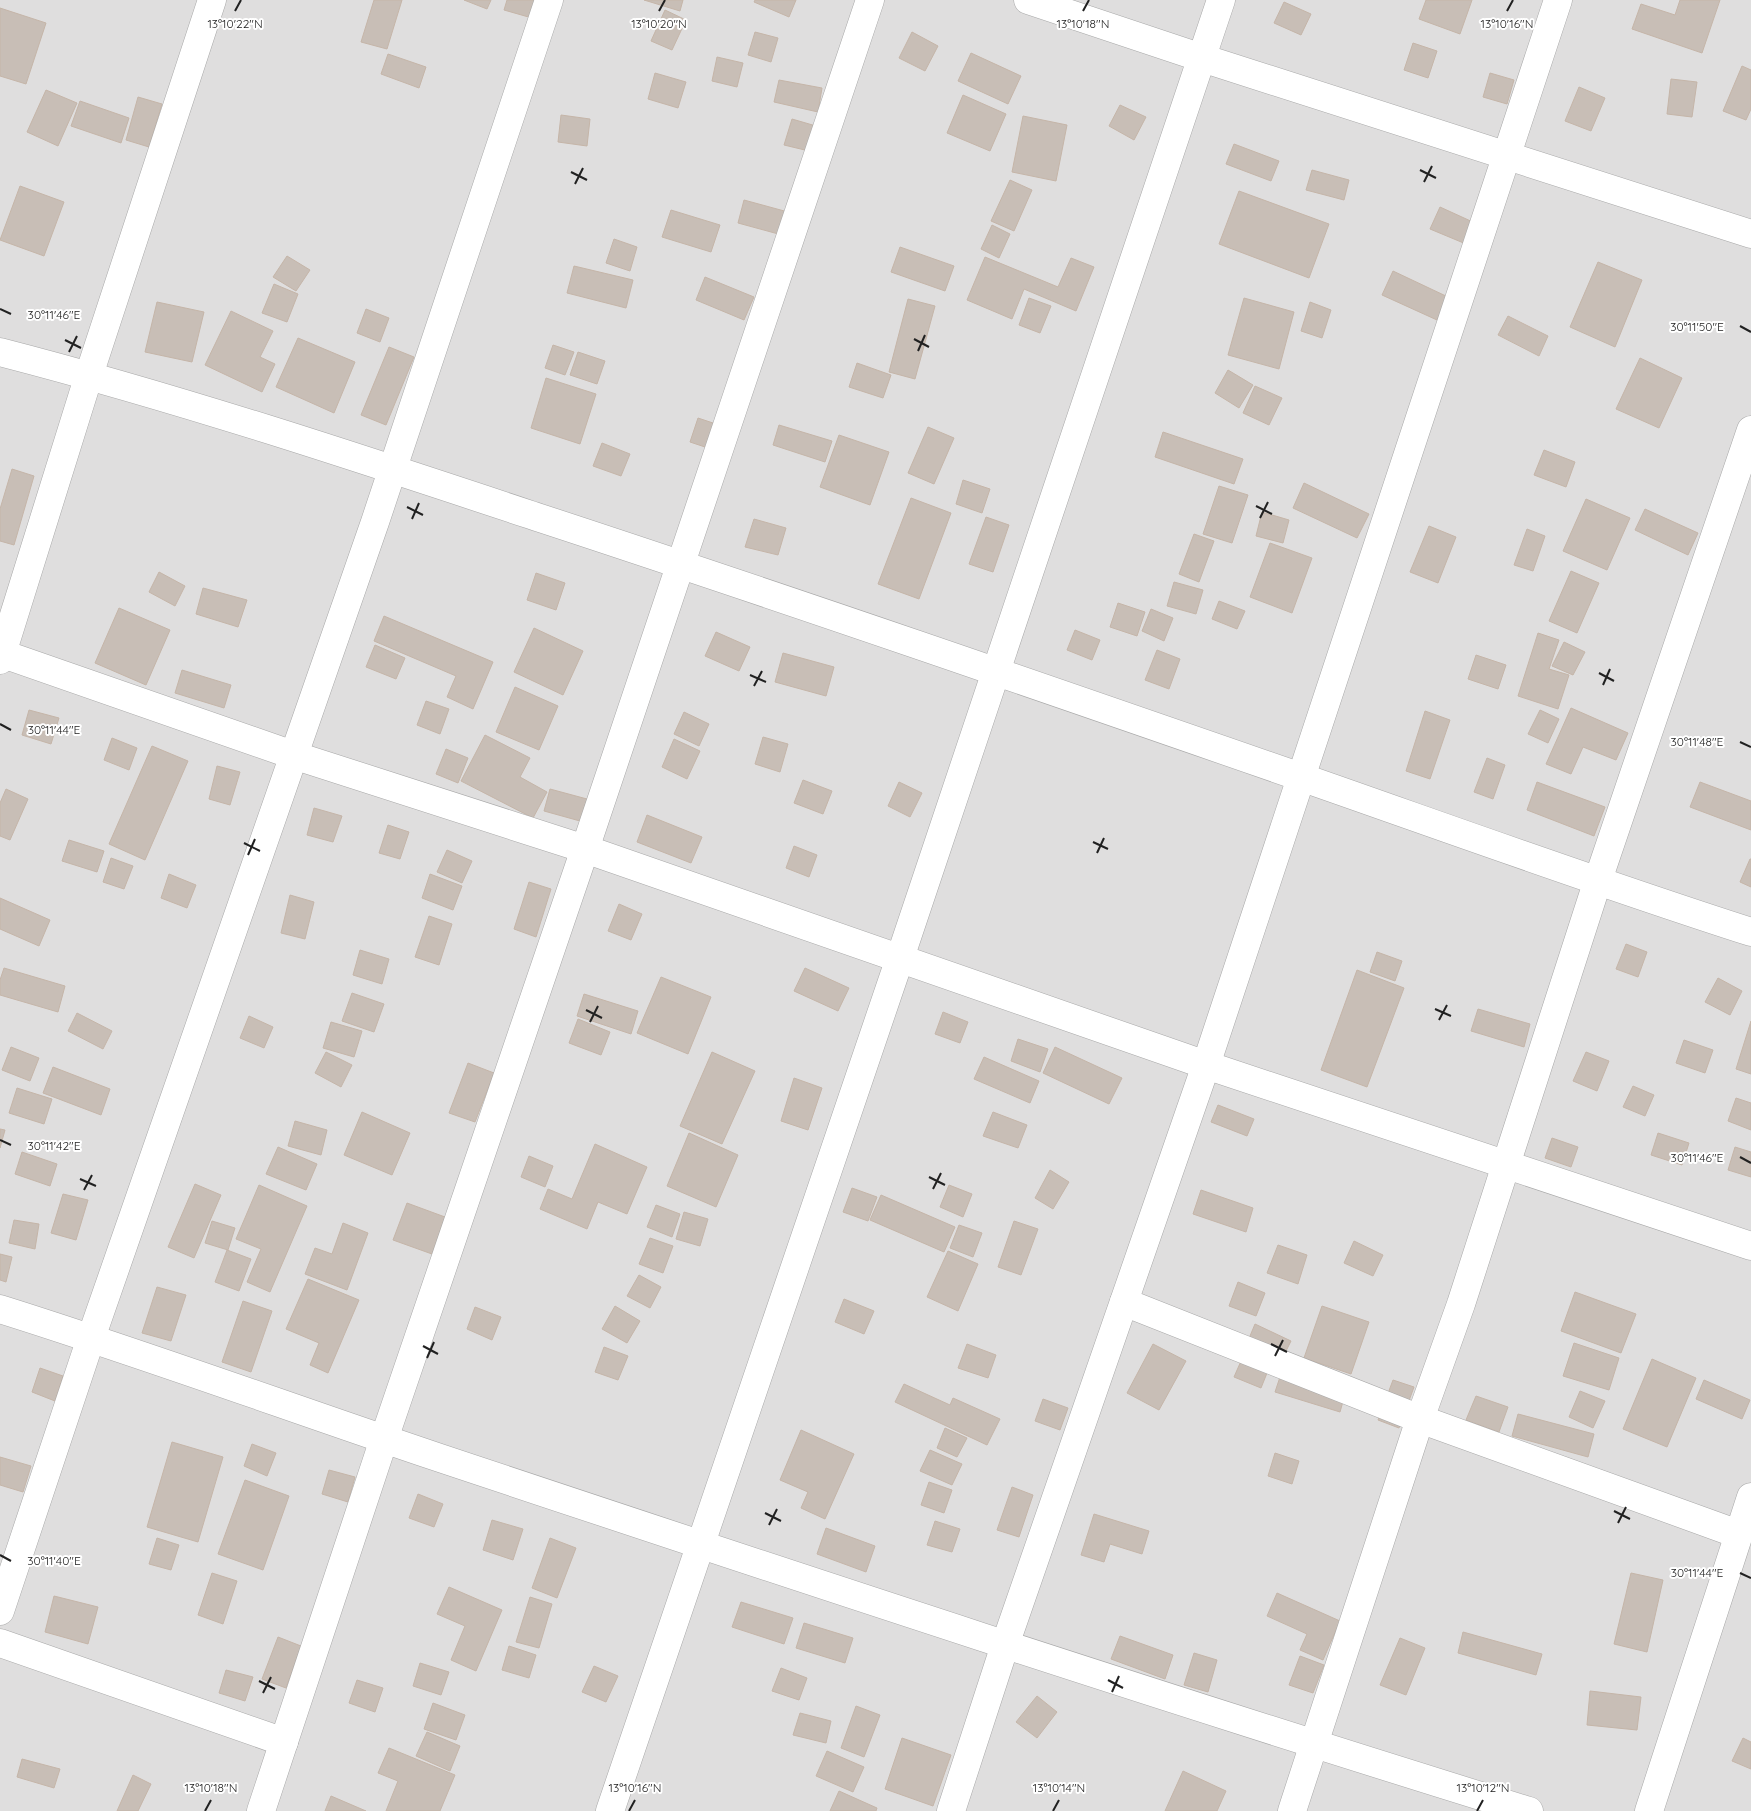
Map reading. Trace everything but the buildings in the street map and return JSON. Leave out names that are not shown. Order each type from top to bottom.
[{"type":"street","points":[[0,1611],[91,1338],[393,469],[549,0]]},
{"type":"street","points":[[261,1811],[384,1439],[585,849],[679,564],[870,0]]},
{"type":"street","points":[[1028,0],[1202,58],[1751,234]]},
{"type":"street","points":[[610,1811],[900,958],[1221,0]]},
{"type":"street","points":[[951,1811],[1005,1645],[1206,1065],[1558,0]]},
{"type":"street","points":[[207,1],[1,656],[293,755],[585,849],[1206,1065],[1751,1246]]},
{"type":"street","points":[[0,352],[89,375],[393,469],[996,672],[1301,777],[1597,883],[1751,932]]},
{"type":"street","points":[[1292,1811],[1420,1419],[1461,1304],[1504,1165],[1597,883],[1751,430]]},
{"type":"street","points":[[1124,1302],[1420,1419],[1738,1534]]},
{"type":"street","points":[[0,1309],[91,1338],[700,1545],[1314,1745],[1529,1811]]},
{"type":"street","points":[[1649,1811],[1751,1496]]},
{"type":"street","points":[[0,1642],[284,1742]]},
{"type":"shaded area","points":[[0,0],[1751,0],[1751,1811],[0,1811]]}]
